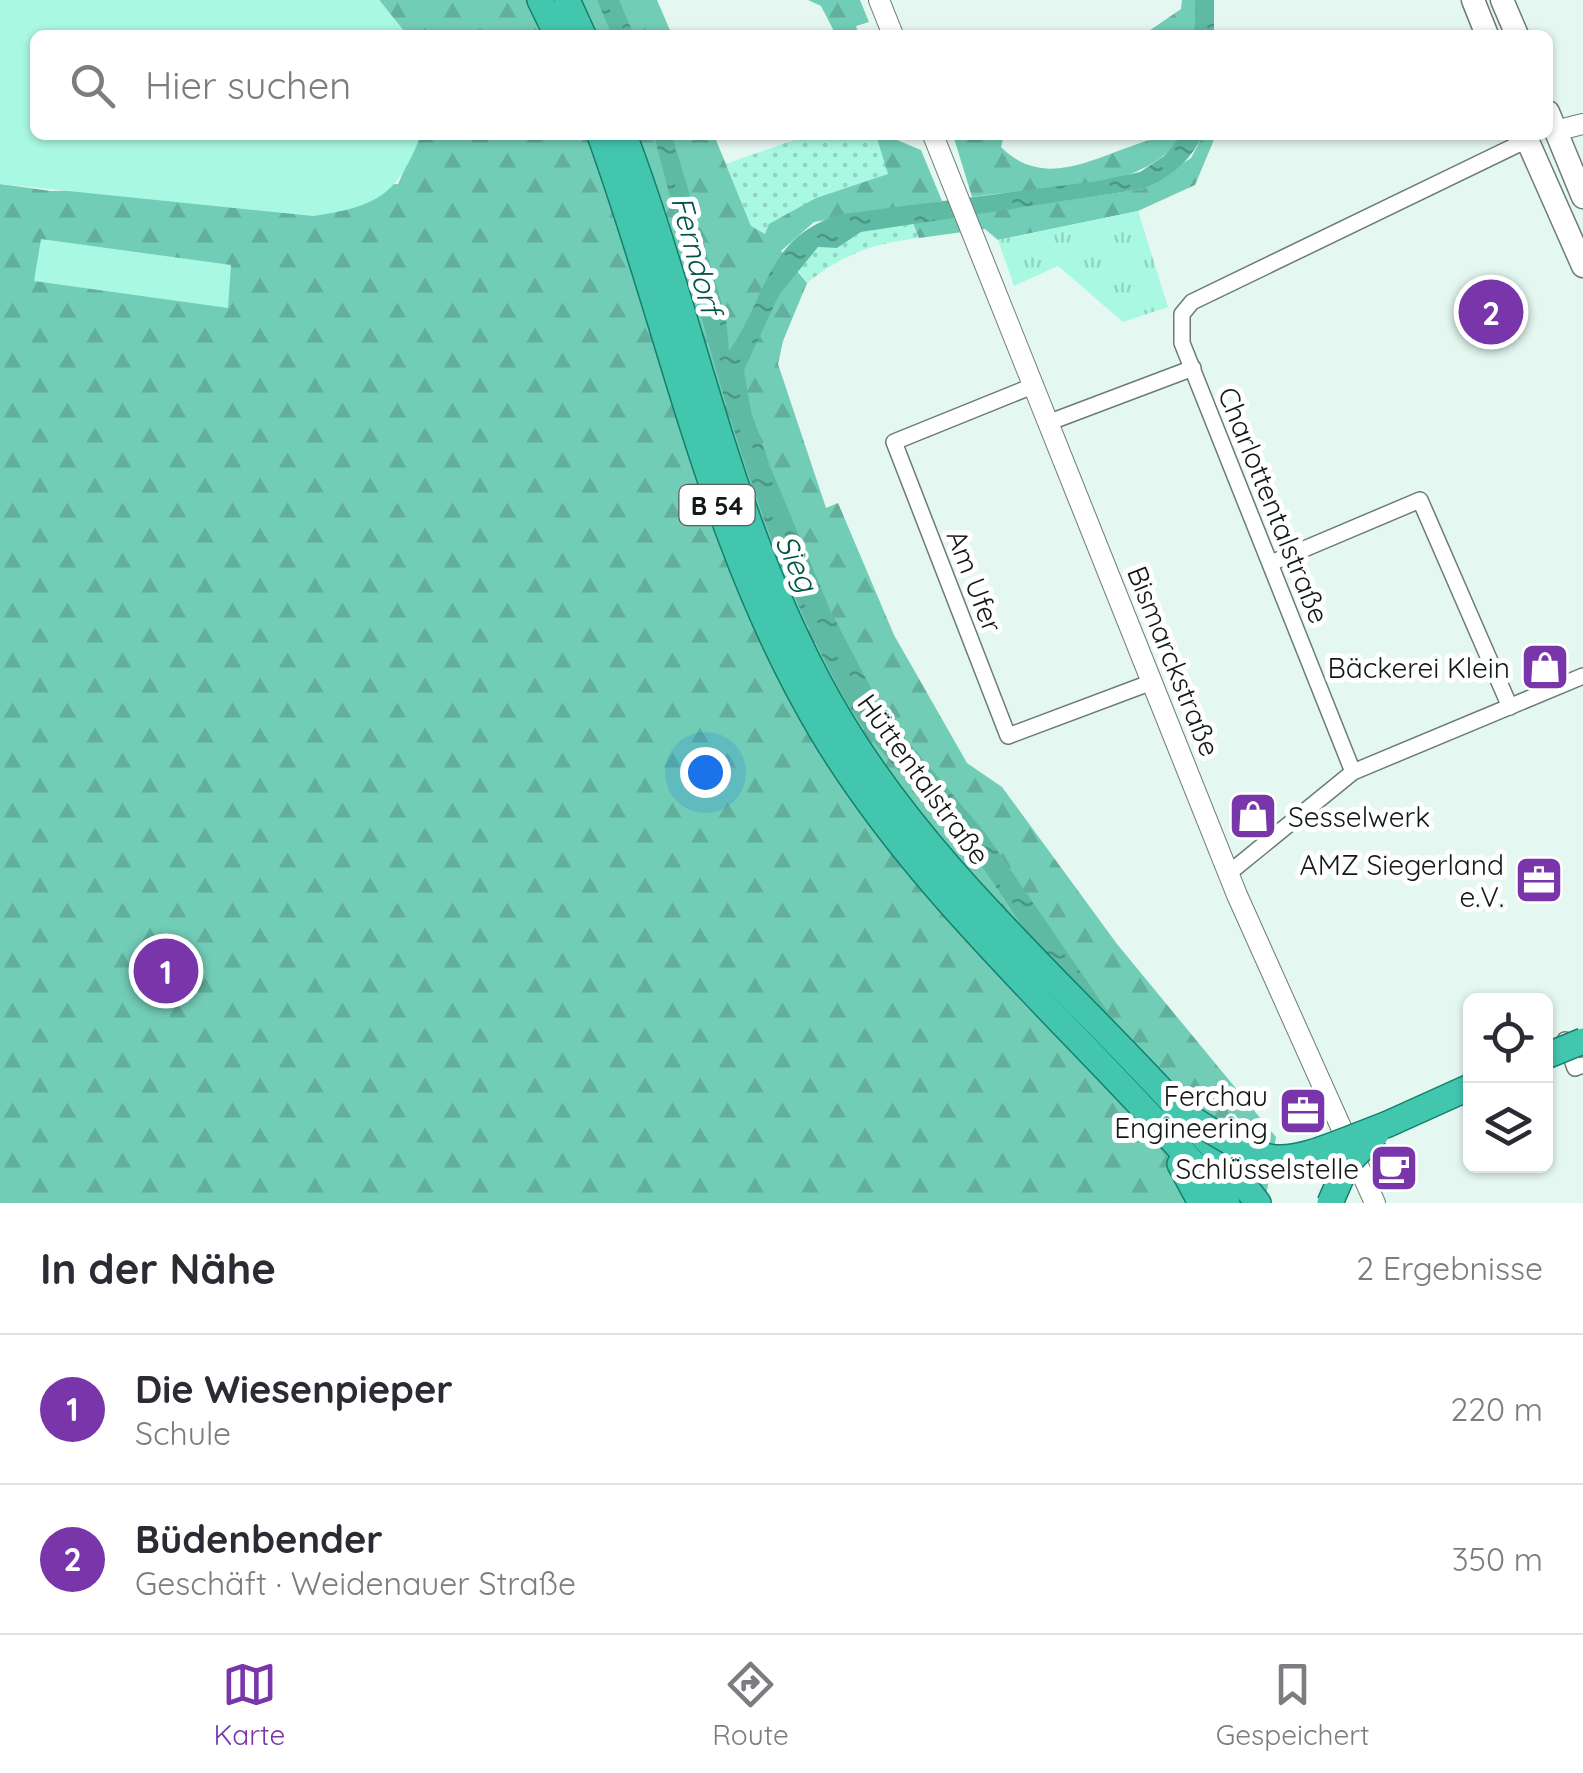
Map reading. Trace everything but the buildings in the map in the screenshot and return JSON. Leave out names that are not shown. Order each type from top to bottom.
[{"type":"highway","points":[[540,0],[555,30]]},
{"type":"highway","points":[[568,0],[581,30]]},
{"type":"highway","name":"Hüttentalstraße","points":[[602,140],[727,534],[784,666],[824,736],[900,846],[958,914],[1258,1203]]},
{"type":"highway","name":"Hüttentalstraße","points":[[626,140],[749,526],[786,618],[842,724],[881,781],[966,887],[1164,1112],[1227,1203]]},
{"type":"highway","points":[[1553,1053],[1583,1041]]},
{"type":"highway","points":[[1164,1112],[1245,1153],[1276,1161],[1305,1156],[1463,1090]]},
{"type":"highway","points":[[1164,1112],[1202,1203]]},
{"type":"highway","points":[[1330,1203],[1348,1164],[1388,1124]]},
{"type":"main road","points":[[1474,0],[1485,30]]},
{"type":"main road","points":[[1502,0],[1515,30]]},
{"type":"main road","points":[[1544,140],[1583,266]]},
{"type":"main road","points":[[1547,140],[1583,197]]},
{"type":"street","points":[[879,0],[891,30]]},
{"type":"street","points":[[1553,129],[1583,124]]},
{"type":"street","name":"Bismarckstraße","points":[[936,140],[1228,873],[1375,1203]]},
{"type":"street","name":"Charlottentalstraße","points":[[1354,772],[1182,343],[1182,314],[1192,302],[1523,140]]},
{"type":"street","name":"Charlottentalstraße","points":[[1050,422],[1192,368]]},
{"type":"street","name":"Am Ufer","points":[[1035,386],[894,442],[1008,736],[1152,682]]},
{"type":"street","points":[[1271,563],[1420,500],[1510,707]]},
{"type":"street","points":[[1228,873],[1354,772],[1583,676]]},
{"type":"street","points":[[1553,1040],[1564,1036],[1576,1068],[1583,1065]]},
{"type":"street","points":[[1343,1134],[1463,1079]]},
{"type":"green space","points":[[0,0],[379,0],[403,30],[30,30],[30,140],[419,140],[392,186],[368,203],[313,216],[0,184]]},
{"type":"green space","points":[[379,0],[657,0],[670,30],[403,30]]},
{"type":"green space","points":[[808,0],[860,0],[869,22],[856,26],[857,30],[833,30],[821,6]]},
{"type":"green space","points":[[1182,0],[1195,0],[1195,30],[1150,30],[1181,9]]},
{"type":"green space","points":[[418,140],[716,140],[751,226],[765,234],[769,224],[816,198],[888,174],[878,140],[897,140],[921,150],[942,201],[814,222],[781,251],[807,283],[783,341],[778,364],[826,508],[838,503],[894,635],[967,763],[1002,787],[1117,944],[1276,1137],[1265,1203],[0,1203],[0,184],[51,191],[398,184]]},
{"type":"green space","points":[[794,140],[878,140],[889,174],[816,198],[765,235],[751,226],[726,164]]},
{"type":"green space","points":[[955,140],[1003,140],[1001,147],[1022,162],[1043,168],[1089,162],[1152,140],[1178,140],[1164,155],[1115,179],[972,197]]},
{"type":"green space","points":[[1200,140],[1214,140],[1195,185],[1138,211],[998,240],[985,229],[919,238],[913,223],[1143,189],[1191,158]]},
{"type":"green space","points":[[1138,211],[1168,307],[1123,322],[1058,266],[1014,286],[998,240]]},
{"type":"green space","points":[[913,223],[919,238],[860,252],[833,264],[807,283],[797,268],[818,247],[837,248],[861,232]]},
{"type":"green space","points":[[41,239],[231,265],[228,308],[34,281]]},
{"type":"water","points":[[597,0],[619,0],[632,30],[610,30]]},
{"type":"water","points":[[1195,0],[1214,0],[1214,30],[1195,30]]},
{"type":"water","points":[[655,140],[673,140],[726,318],[729,351],[772,269],[798,236],[818,224],[843,214],[1098,181],[1140,172],[1164,156],[1178,140],[1200,140],[1178,168],[1143,189],[861,232],[837,248],[818,247],[779,295],[744,370],[751,412],[770,466],[831,612],[884,713],[986,834],[1239,1203],[1197,1203],[985,871],[857,719],[809,628],[780,561],[710,349]]},
{"type":"place","name":"Büdenbender","points":[[1491,312]]},
{"type":"place","name":"Bäckerei Klein","points":[[1545,667]]},
{"type":"place","name":"Sesselwerk","points":[[1253,816]]},
{"type":"place","name":"AMZ Siegerland e.V.","points":[[1539,880]]},
{"type":"place","name":"Die Wiesenpieper","points":[[166,971]]},
{"type":"place","name":"Ferchau Engineering","points":[[1303,1111]]},
{"type":"place","name":"Schlüsselstelle","points":[[1394,1168]]},
{"type":"water label","name":"Ferndorf","points":[[697,255]]},
{"type":"water label","name":"Sieg","points":[[797,563]]}]
